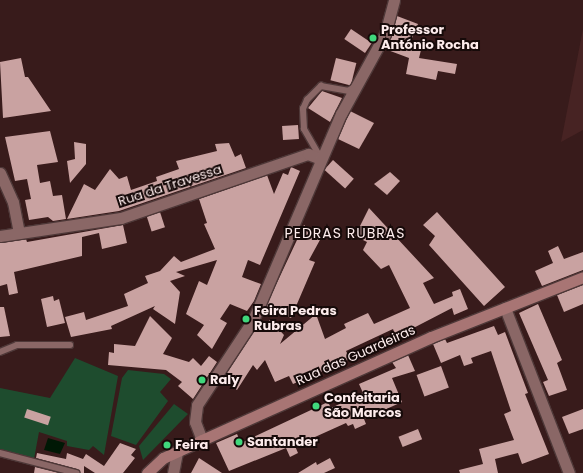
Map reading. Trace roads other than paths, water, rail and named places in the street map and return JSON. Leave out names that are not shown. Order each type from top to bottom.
[{"type":"main road","name":"Rua das Guardeiras","points":[[147,473],[163,458],[431,337],[583,277]]},
{"type":"street","points":[[202,440],[194,422],[197,405],[253,320],[321,159],[355,87],[386,34],[394,0]]},
{"type":"street","name":"Rua da Travessa","points":[[0,236],[121,218],[308,154],[321,159]]},
{"type":"street","points":[[0,173],[14,202],[19,232]]},
{"type":"street","points":[[505,308],[569,473]]},
{"type":"street","points":[[173,473],[177,452]]},
{"type":"lane","points":[[321,159],[304,129],[303,109],[308,100],[321,86],[348,91],[355,87]]},
{"type":"lane","points":[[0,352],[17,345],[70,345]]},
{"type":"lane","points":[[0,453],[76,473]]},
{"type":"place","name":"Professor António Rocha","points":[[373,38]]},
{"type":"place","name":"Feira Pedras Rubras","points":[[246,319]]},
{"type":"place","name":"Raly","points":[[202,380]]},
{"type":"place","name":"Confeitaria São Marcos","points":[[316,406]]},
{"type":"place","name":"Santander","points":[[239,442]]},
{"type":"place","name":"Feira","points":[[167,445]]},
{"type":"district","name":"PEDRAS RUBRAS","points":[[345,233]]}]
